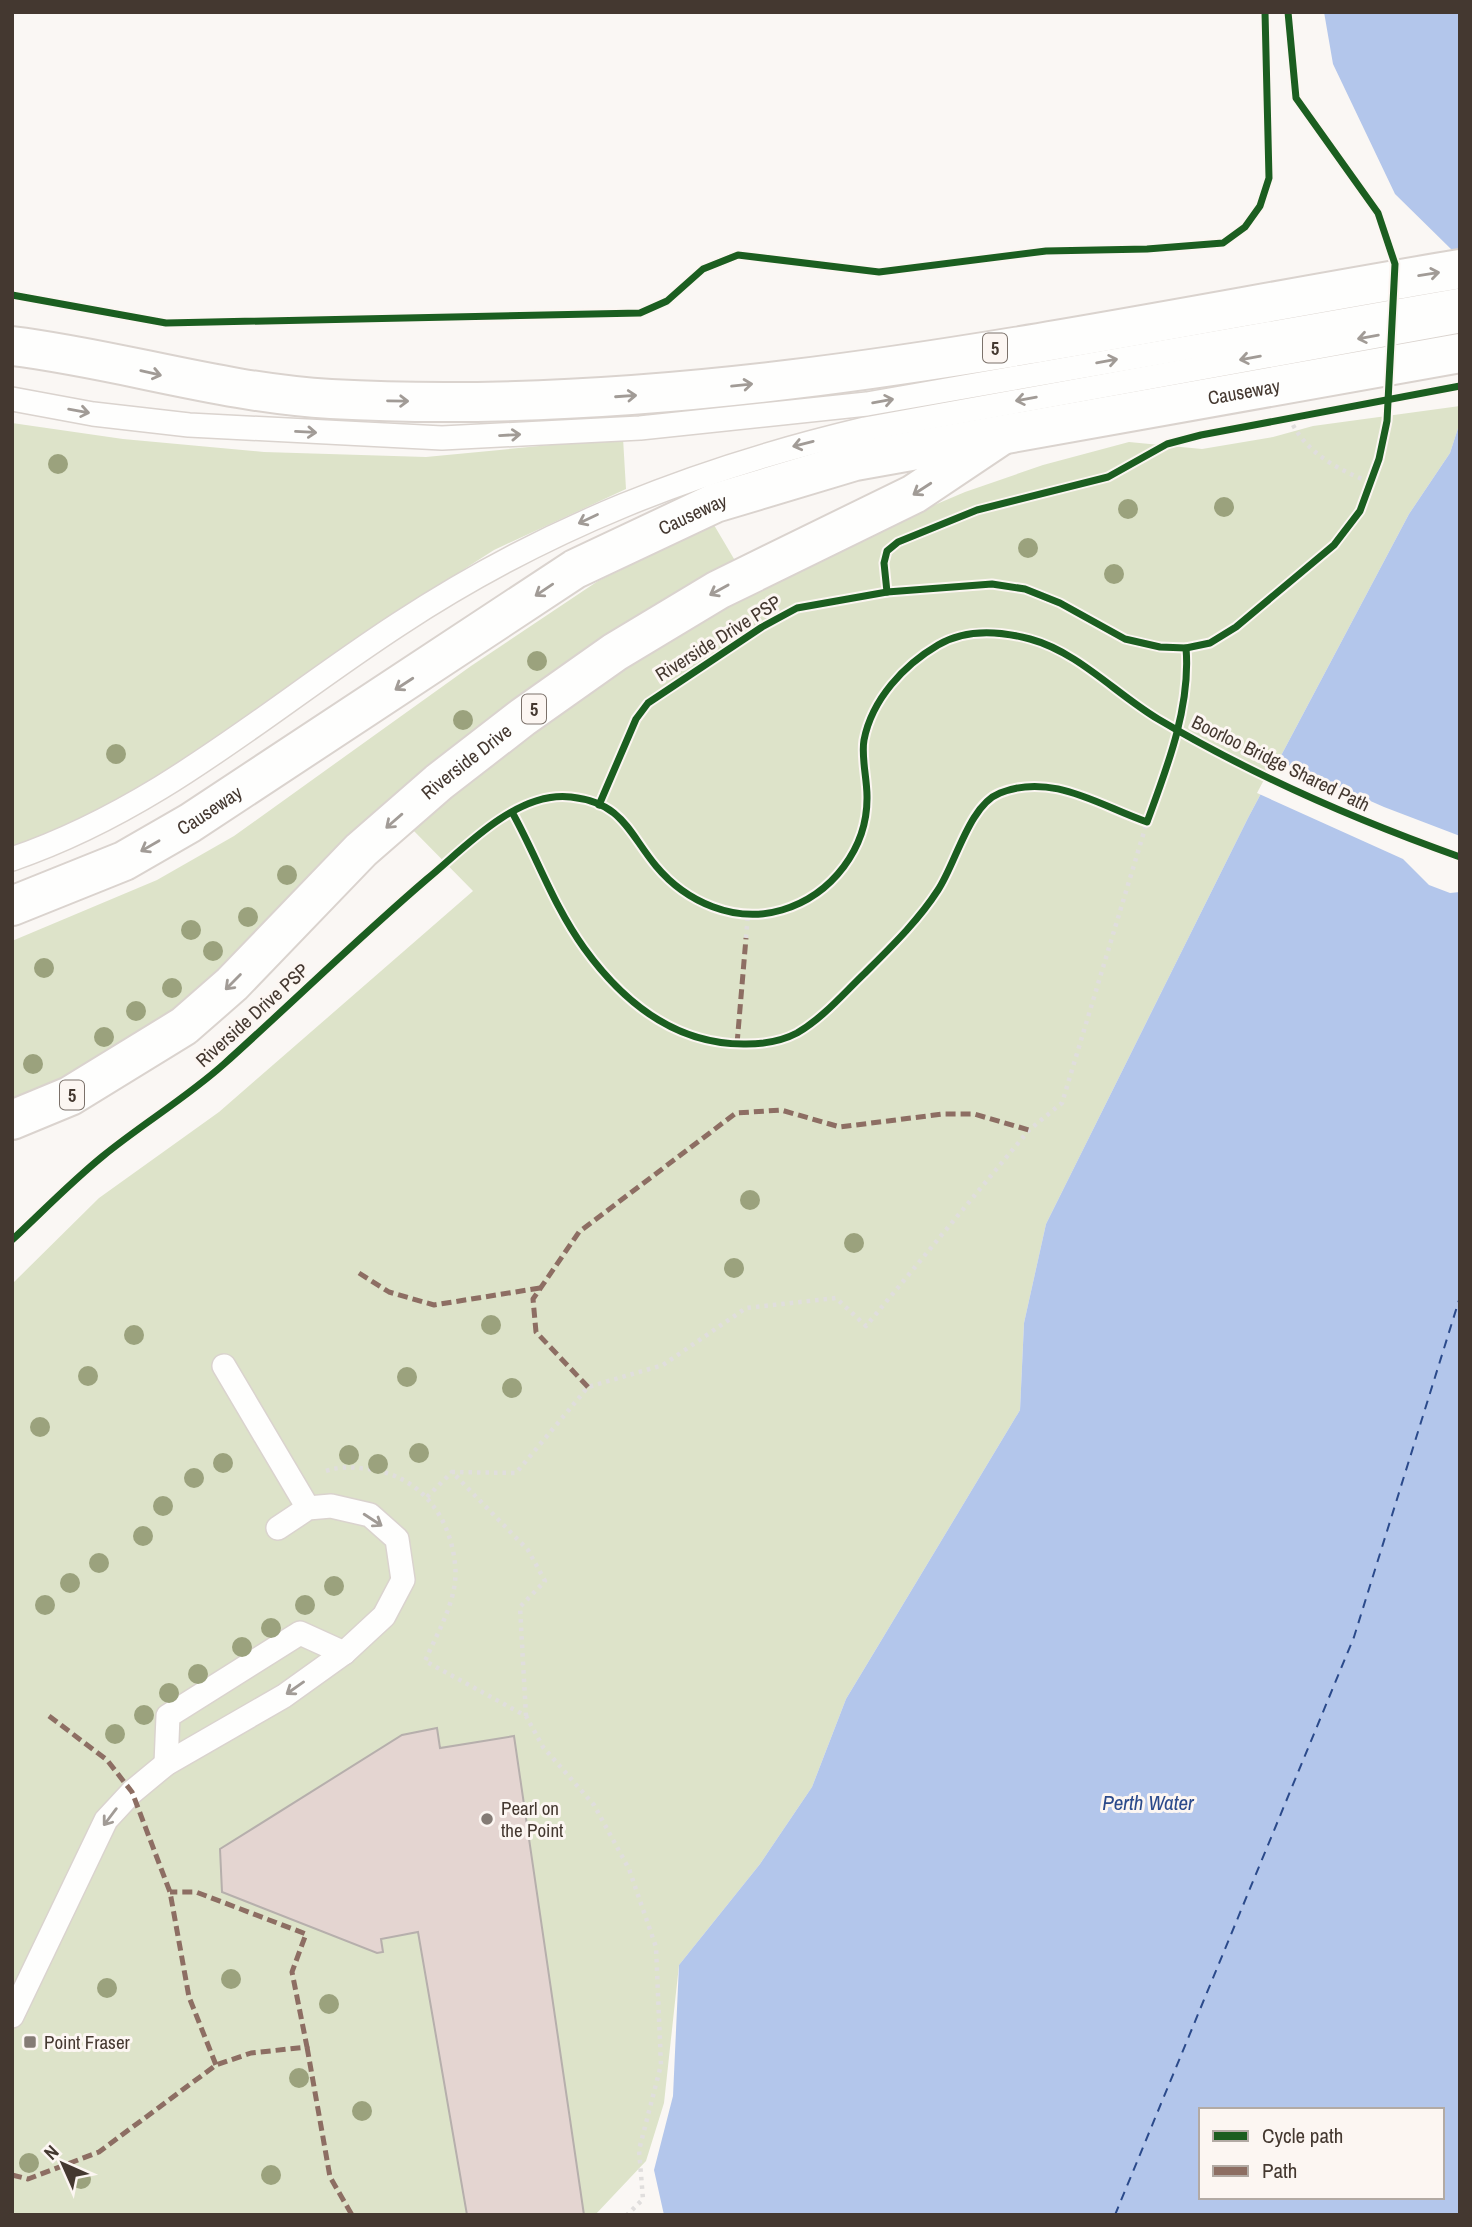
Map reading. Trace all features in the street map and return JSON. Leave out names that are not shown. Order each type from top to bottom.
[{"type":"main road","name":"Causeway","points":[[12,906],[124,860],[190,823],[587,564],[715,503],[855,461],[999,437],[1316,335],[1460,269]]},
{"type":"main road","name":"Causeway","points":[[12,346],[256,392],[330,399],[461,402],[674,393],[858,372],[1316,335],[1460,353]]},
{"type":"main road","name":"Riverside Drive","points":[[12,1121],[70,1096],[184,1026],[232,984],[361,850],[439,782],[523,717],[615,652],[718,590],[914,494],[999,437]]},
{"type":"lane","points":[[12,859],[54,845],[143,801],[208,760],[399,624],[509,558],[594,516],[769,452],[1316,335],[1460,300]]},
{"type":"lane","points":[[12,400],[93,414],[189,425],[442,438],[640,428],[867,404],[1316,335],[1460,321]]},
{"type":"lane","points":[[224,1366],[308,1508]]},
{"type":"lane","points":[[12,2017],[106,1821],[132,1792],[166,1764],[284,1696],[344,1653],[384,1616],[403,1580],[397,1539],[370,1515],[331,1506],[308,1508],[278,1528]]},
{"type":"lane","points":[[166,1764],[168,1716],[300,1633],[344,1653]]},
{"type":"path","points":[[1300,416],[1290,418],[1302,442],[1342,471],[1372,483]]},
{"type":"path","points":[[1368,492],[1376,471]]},
{"type":"path","points":[[427,1497],[452,1472],[516,1473],[588,1387],[663,1365],[746,1308],[836,1298],[866,1326],[1029,1130],[1062,1103],[1143,820],[1151,810]]},
{"type":"path","points":[[736,912],[759,912]]},
{"type":"path","points":[[746,937],[748,913]]},
{"type":"path","points":[[293,1484],[340,1466],[382,1471],[407,1479],[427,1497],[448,1534],[456,1565],[452,1599],[425,1661],[526,1716]]},
{"type":"path","points":[[452,1472],[528,1550],[545,1581],[520,1607],[526,1716],[543,1747],[594,1805],[629,1869],[656,1947],[661,2065],[639,2150],[643,2199],[627,2215]]},
{"type":"green space","points":[[1460,406],[1460,422],[1450,453],[1409,514],[1248,818],[1046,1224],[1024,1323],[1020,1410],[846,1699],[812,1787],[760,1864],[679,1965],[664,2103],[646,2161],[595,2215],[12,2215],[12,1284],[99,1198],[219,1112],[473,891],[411,828],[568,705],[724,607],[871,532],[965,492],[1043,465],[1129,442],[1202,449],[1273,437],[1313,426]]},
{"type":"green space","points":[[12,423],[123,439],[264,452],[426,457],[623,438],[626,489],[494,550],[363,634],[172,773],[58,830],[12,846]]},
{"type":"green space","points":[[714,525],[737,564],[169,1021],[68,1076],[12,1100],[12,941],[157,880],[234,836],[471,666],[598,581]]},
{"type":"water","points":[[1324,12],[1460,12],[1460,343],[1452,250],[1395,194],[1333,64]]},
{"type":"water","name":"Perth Water","points":[[1460,422],[1460,2215],[664,2215],[654,2170],[673,2096],[679,1965],[760,1864],[812,1787],[846,1699],[1020,1410],[1024,1323],[1046,1224],[1248,818],[1409,514],[1450,453]]},
{"type":"pier","points":[[1275,759],[1384,807],[1460,836],[1460,892],[1450,893],[1429,885],[1403,859],[1257,793]]},
{"type":"building","points":[[437,1728],[440,1748],[514,1736],[584,2215],[467,2215],[418,1932],[381,1939],[383,1952],[377,1953],[222,1892],[220,1849],[402,1735]]},
{"type":"ferry route","points":[[1115,2215],[1354,1637],[1460,1297]]},
{"type":"marked path","points":[[737,1044],[746,938]]},
{"type":"marked path","points":[[588,1387],[536,1332],[533,1299],[579,1232],[736,1113],[781,1110],[840,1127],[943,1114],[974,1114],[1029,1130]]},
{"type":"marked path","points":[[359,1273],[389,1292],[434,1305],[540,1288]]},
{"type":"marked path","points":[[49,1716],[107,1760],[132,1792],[170,1892],[189,1997],[216,2065]]},
{"type":"marked path","points":[[12,2175],[28,2179],[99,2152],[216,2065],[251,2053],[307,2047],[292,1972],[306,1934],[196,1892],[170,1892]]},
{"type":"marked path","points":[[307,2047],[330,2177],[352,2215]]},
{"type":"cycle path","points":[[12,295],[166,323],[640,313],[667,301],[703,269],[738,255],[879,272],[1046,251],[1147,249],[1223,243],[1245,227],[1260,206],[1269,178],[1265,12]]},
{"type":"cycle path","name":"Riverside Drive PSP","points":[[599,805],[636,719],[648,703],[762,627],[797,608],[887,592],[992,584],[1025,589],[1060,603],[1125,639],[1160,647],[1186,648],[1210,643],[1236,627],[1334,545],[1360,511],[1379,459],[1387,421],[1395,264],[1378,213],[1296,98],[1288,12]]},
{"type":"cycle path","points":[[887,592],[884,563],[887,551],[898,542],[977,510],[1108,477],[1167,444],[1201,435],[1460,386]]},
{"type":"cycle path","name":"Boorloo Bridge Shared Path","points":[[12,1240],[103,1156],[224,1064],[472,840],[525,805],[552,797],[571,797],[602,806],[622,821],[668,879],[697,899],[729,912],[764,914],[800,903],[817,893],[844,867],[861,834],[867,796],[863,747],[874,711],[891,685],[913,663],[938,645],[960,636],[1007,634],[1048,645],[1081,663],[1142,709],[1194,740],[1268,778],[1344,812],[1460,857]]},
{"type":"cycle path","name":"Boorloo Bridge Shared Path","points":[[512,812],[573,932],[599,968],[634,1002],[653,1017],[697,1037],[746,1044],[778,1040],[797,1033],[824,1013],[904,933],[945,879],[964,836],[980,809],[1000,793],[1038,786],[1057,789],[1094,800],[1147,822],[1181,714],[1187,670],[1186,648]]},
{"type":"place","name":"Pearl on the Point","points":[[487,1819]]},
{"type":"place","name":"Point Fraser","points":[[30,2042]]}]
